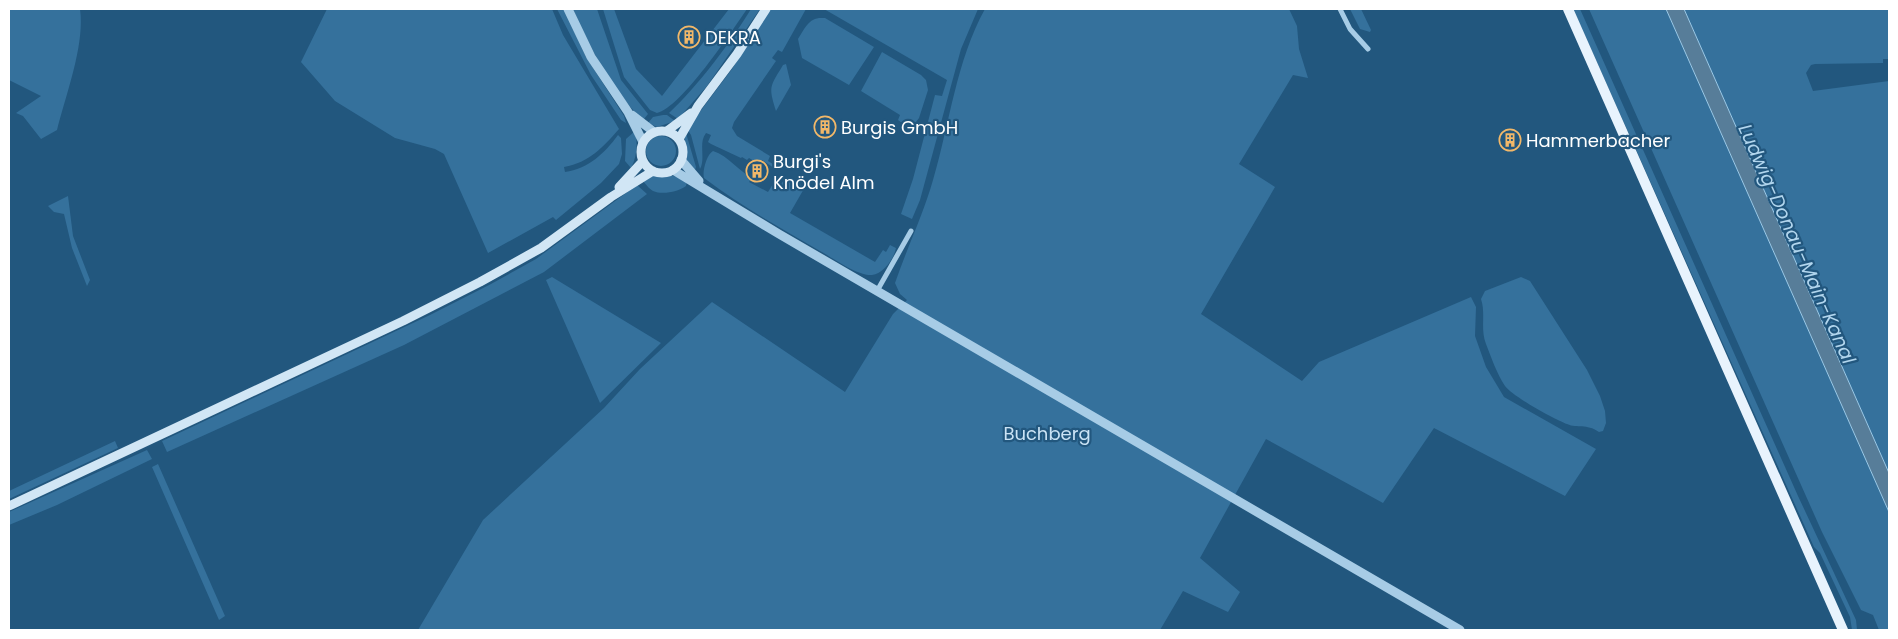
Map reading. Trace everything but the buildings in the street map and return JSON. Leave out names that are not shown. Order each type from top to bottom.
[{"type":"main road","points":[[679,139],[698,106],[737,54],[766,9]]},
{"type":"main road","points":[[1568,9],[1843,630]]},
{"type":"main road","points":[[667,131],[679,139],[683,148],[681,160],[673,170],[664,173],[652,170],[643,161],[641,152],[643,142],[654,132],[667,131],[698,106]]},
{"type":"main road","points":[[611,197],[643,161]]},
{"type":"main road","points":[[9,506],[403,321],[480,282],[541,248],[652,170]]},
{"type":"street","points":[[568,9],[591,57],[628,112],[643,142]]},
{"type":"street","points":[[1340,9],[1350,29],[1368,49]]},
{"type":"street","points":[[628,112],[654,132]]},
{"type":"street","points":[[681,160],[711,192]]},
{"type":"street","points":[[673,170],[779,234],[1460,630]]},
{"type":"street","points":[[877,291],[911,231]]},
{"type":"green space","points":[[9,9],[80,9],[80,38],[77,54],[57,130],[41,139],[23,116],[16,113],[41,96],[9,80]]},
{"type":"green space","points":[[327,9],[552,9],[563,35],[619,129],[601,148],[588,158],[564,167],[565,172],[588,164],[607,148],[618,135],[621,138],[622,154],[619,164],[601,183],[556,220],[553,217],[488,253],[444,154],[435,149],[395,138],[335,101],[301,62]]},
{"type":"green space","points":[[557,9],[564,9],[586,57],[624,116],[626,123],[621,120],[591,75]]},
{"type":"green space","points":[[573,9],[597,9],[621,80],[648,114],[644,119],[641,119],[630,107],[611,81],[594,53]]},
{"type":"green space","points":[[603,9],[614,9],[636,69],[662,96],[729,9],[747,9],[692,84],[667,108],[657,113],[650,110],[624,77]]},
{"type":"green space","points":[[751,9],[760,9],[707,86],[678,119],[669,113],[713,63]]},
{"type":"green space","points":[[770,9],[806,9],[782,52],[778,50],[772,58],[776,61],[734,122],[732,128],[737,136],[770,156],[768,161],[776,166],[774,168],[762,160],[759,164],[749,158],[747,160],[741,158],[711,144],[708,142],[711,135],[706,133],[703,141],[702,165],[700,169],[691,135],[687,129],[732,69]]},
{"type":"green space","points":[[824,9],[978,9],[961,49],[920,200],[912,219],[901,214],[913,179],[935,95],[942,96],[947,80]]},
{"type":"green space","name":"Buchberg","points":[[985,9],[1289,9],[1297,26],[1299,49],[1308,78],[1293,75],[1239,164],[1275,187],[1201,314],[1302,381],[1319,362],[1471,297],[1476,307],[1475,336],[1486,367],[1504,397],[1596,449],[1565,496],[1434,428],[1383,503],[1266,439],[1200,558],[1240,592],[1228,612],[1183,591],[1160,630],[418,630],[483,520],[604,408],[640,369],[712,302],[845,392],[893,314],[907,300],[900,294],[895,283],[929,193],[960,71],[975,29]]},
{"type":"green space","points":[[1350,9],[1361,9],[1371,30],[1370,32],[1360,29]]},
{"type":"green space","points":[[1573,9],[1580,9],[1798,496],[1856,620],[1857,630],[1852,630],[1850,617],[1820,553],[1814,547]]},
{"type":"green space","points":[[1589,9],[1666,9],[1889,512],[1889,630],[1879,630],[1873,615],[1861,610],[1822,532]]},
{"type":"green space","points":[[1684,9],[1889,9],[1889,59],[1883,59],[1883,63],[1815,64],[1811,65],[1806,73],[1813,91],[1889,81],[1889,473]]},
{"type":"green space","points":[[819,18],[825,18],[874,47],[849,85],[802,58],[798,39],[809,23]]},
{"type":"green space","points":[[882,52],[921,75],[926,80],[928,90],[916,122],[905,125],[898,120],[900,115],[861,91]]},
{"type":"green space","points":[[786,64],[791,85],[776,111],[771,91],[775,78],[783,65]]},
{"type":"green space","points":[[667,115],[675,121],[657,127],[648,123],[653,117]]},
{"type":"green space","points":[[635,131],[636,150],[631,168],[625,161],[626,139]]},
{"type":"green space","points":[[686,133],[696,167],[695,170],[686,159]]},
{"type":"green space","points":[[661,136],[672,140],[676,151],[672,162],[661,166],[650,162],[646,151],[650,140]]},
{"type":"green space","points":[[713,151],[724,156],[752,178],[749,182],[768,192],[773,184],[779,187],[786,177],[805,187],[790,213],[875,262],[883,250],[886,252],[890,245],[896,248],[890,261],[884,269],[876,274],[866,275],[859,273],[732,198],[704,178],[706,163]]},
{"type":"green space","points":[[652,175],[678,177],[687,181],[686,186],[670,192],[661,193],[653,191],[641,179]]},
{"type":"green space","points":[[637,185],[647,194],[544,272],[404,345],[167,452],[162,441],[430,315],[536,259]]},
{"type":"green space","points":[[68,196],[73,236],[90,280],[87,286],[72,248],[64,214],[54,212],[48,206]]},
{"type":"green space","points":[[552,277],[661,343],[600,403],[546,280]]},
{"type":"green space","points":[[1521,277],[1530,281],[1587,370],[1605,411],[1606,423],[1603,431],[1599,432],[1590,428],[1571,425],[1534,407],[1509,390],[1499,376],[1484,338],[1481,299],[1485,291]]},
{"type":"green space","points":[[115,441],[118,448],[9,499],[9,491]]},
{"type":"green space","points":[[147,450],[152,459],[57,505],[9,525],[9,512]]},
{"type":"green space","points":[[158,464],[225,616],[219,620],[152,467]]},
{"type":"shaded area","points":[[1666,9],[1684,9],[1889,473],[1889,512]]},
{"type":"place","name":"DEKRA","points":[[689,37]]},
{"type":"place","name":"Burgis GmbH","points":[[825,127]]},
{"type":"place","name":"Hammerbacher","points":[[1510,140]]},
{"type":"place","name":"Burgi's Knödel Alm","points":[[757,171]]},
{"type":"water label","name":"Ludwig-Donau-Main-Kanal","points":[[1797,244]]}]
